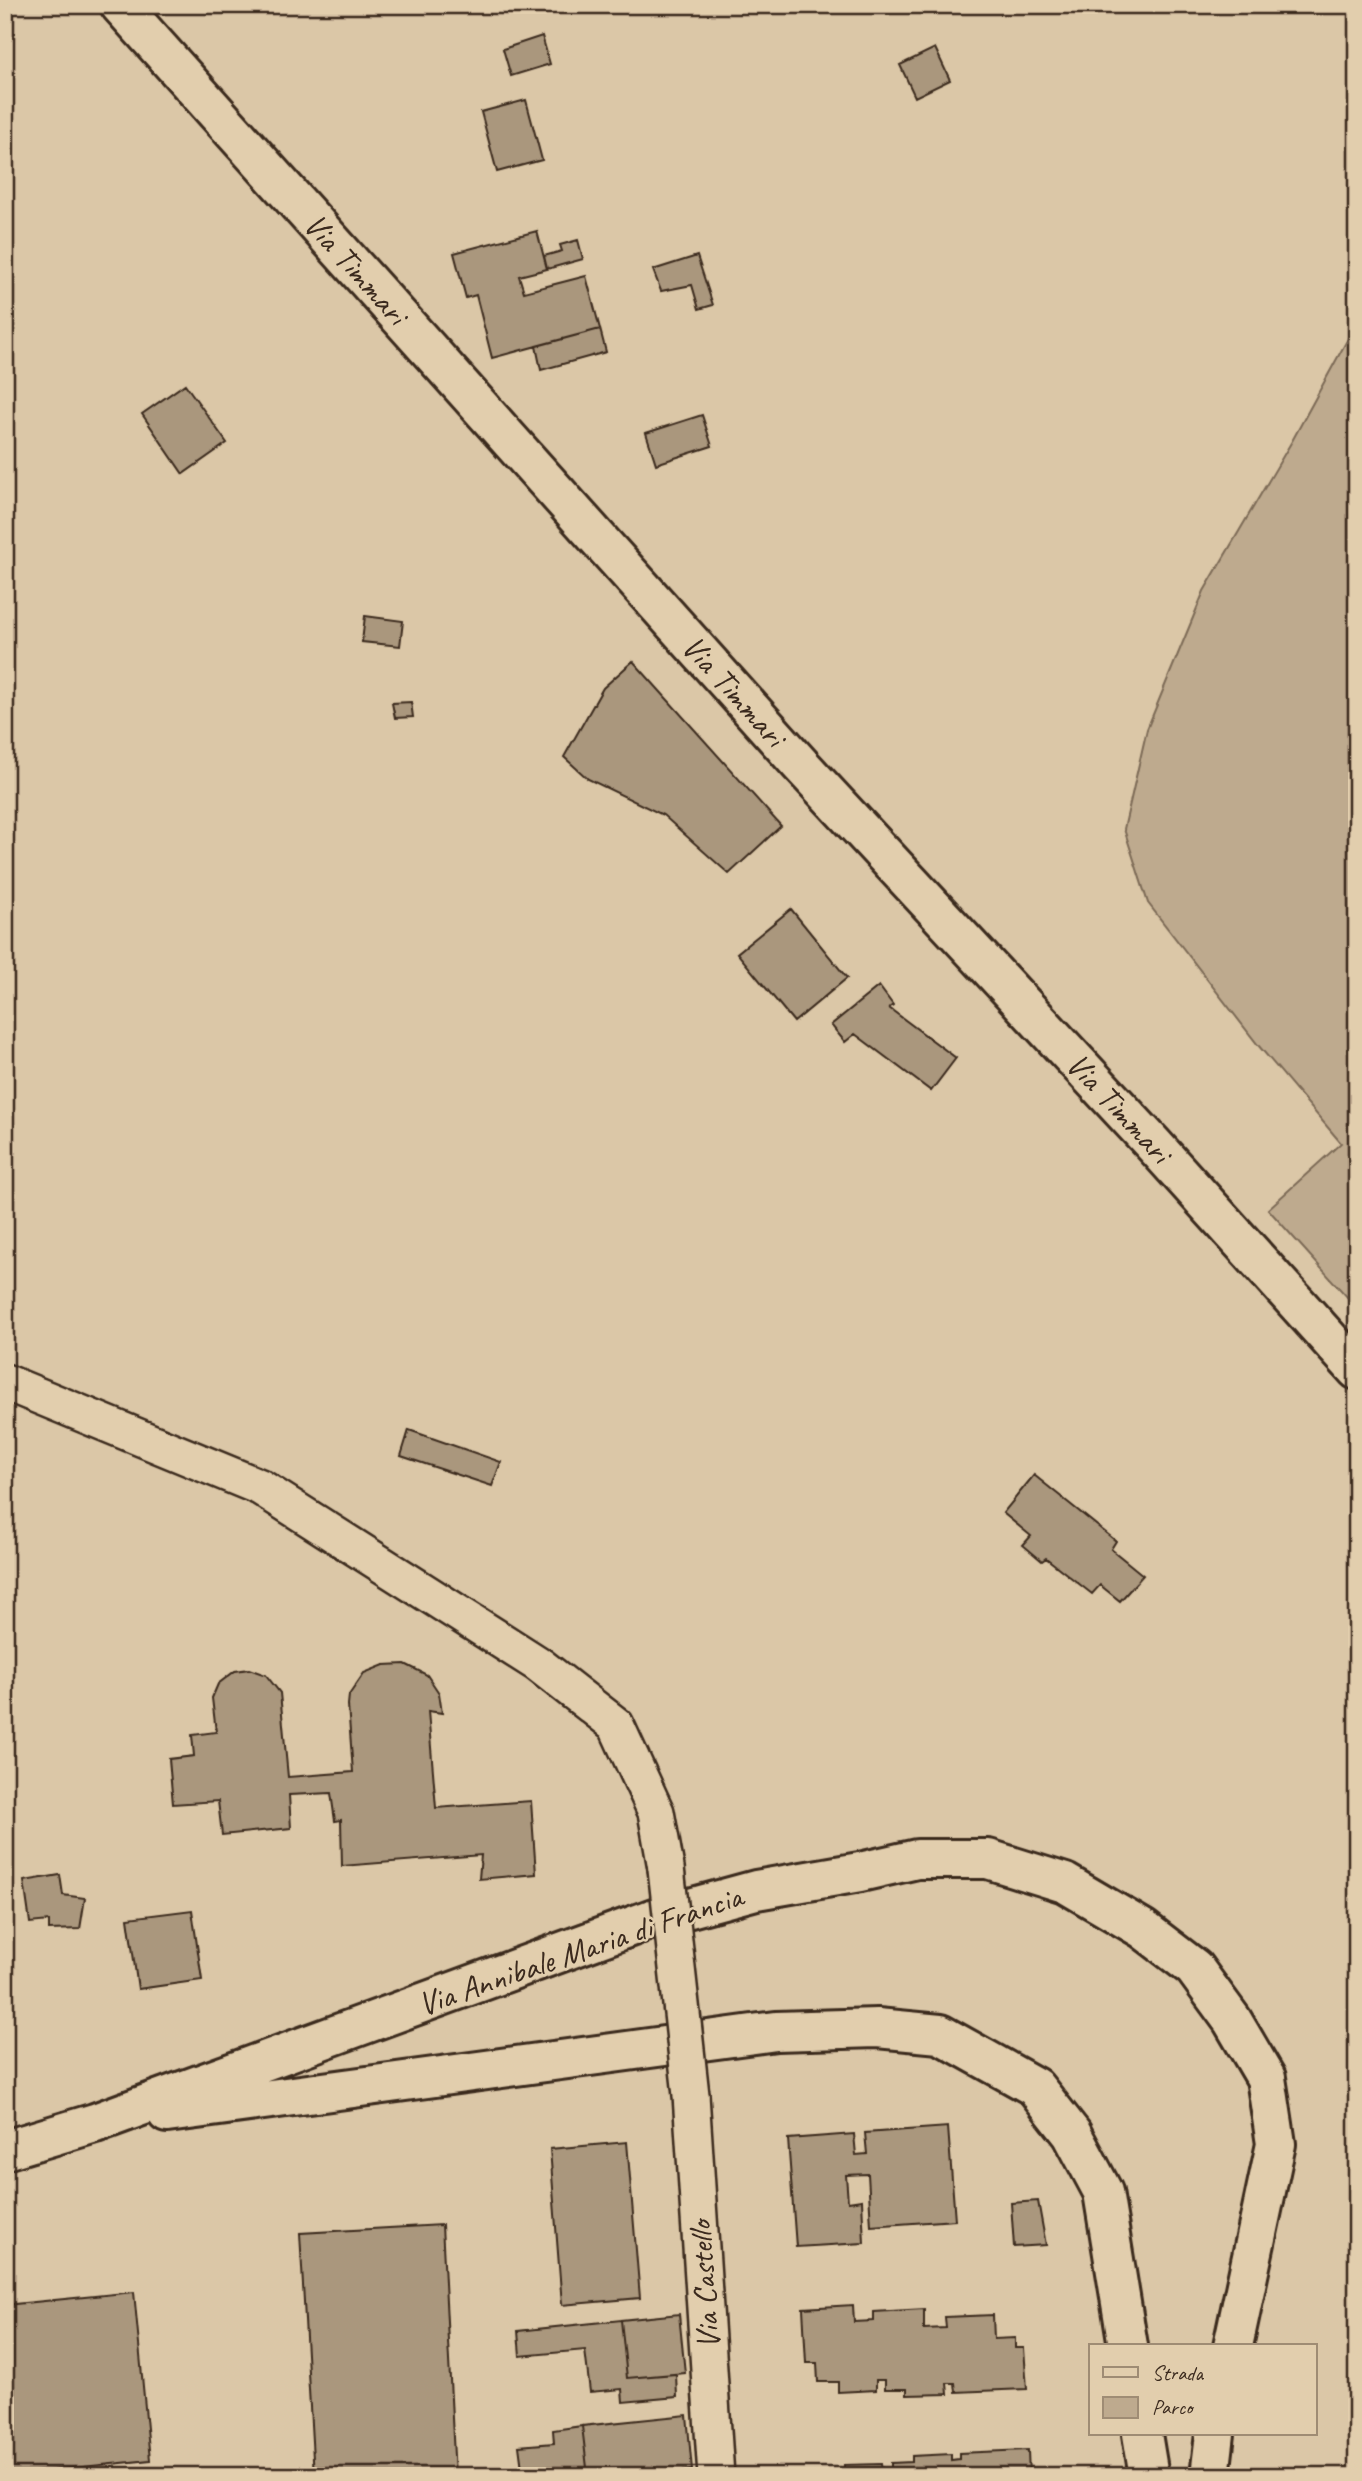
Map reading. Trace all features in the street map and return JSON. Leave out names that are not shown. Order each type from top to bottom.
[{"type":"main road","name":"Via Timmari","points":[[120,5],[799,763],[1153,1144],[1357,1370]]},
{"type":"main road","name":"Via Annibale Maria di Francia","points":[[5,2150],[95,2123],[657,1917],[756,1890],[917,1859],[988,1860],[1065,1883],[1143,1929],[1194,1968],[1232,2020],[1266,2078],[1276,2144],[1233,2344]]},
{"type":"main road","name":"Via Annibale Maria di Francia","points":[[95,2123],[776,2031],[877,2028],[940,2034],[1035,2087],[1072,2134],[1103,2192],[1128,2344]]},
{"type":"main road","points":[[1142,2436],[1149,2476]]},
{"type":"main road","points":[[1210,2476],[1214,2436]]},
{"type":"street","name":"Via Castello","points":[[5,1382],[260,1487],[538,1664],[616,1725],[656,1812],[666,1868],[691,2095],[716,2476]]},
{"type":"green space","points":[[1357,322],[1357,1308],[1268,1209],[1341,1143],[1258,1045],[1148,903],[1124,829],[1147,729],[1204,591],[1292,441]]},
{"type":"building","points":[[542,36],[550,64],[511,76],[503,49]]},
{"type":"building","points":[[935,48],[950,80],[915,97],[900,65]]},
{"type":"building","points":[[526,100],[542,160],[497,172],[481,112]]},
{"type":"building","points":[[537,231],[547,269],[519,276],[524,292],[586,276],[600,329],[492,358],[476,295],[466,298],[454,253]]},
{"type":"building","points":[[578,240],[583,259],[547,269],[544,256],[562,251],[560,245]]},
{"type":"building","points":[[697,256],[713,305],[699,309],[692,285],[661,291],[653,270]]},
{"type":"building","points":[[600,329],[606,352],[541,370],[536,346]]},
{"type":"building","points":[[185,384],[227,443],[183,474],[142,414]]},
{"type":"building","points":[[702,415],[712,446],[656,464],[646,433]]},
{"type":"building","points":[[365,616],[403,621],[400,646],[362,642]]},
{"type":"building","points":[[633,661],[781,826],[729,874],[663,815],[588,779],[564,757],[603,688]]},
{"type":"building","points":[[411,702],[413,717],[395,718],[392,703]]},
{"type":"building","points":[[791,909],[847,978],[794,1022],[737,953]]},
{"type":"building","points":[[879,986],[893,1005],[889,1008],[956,1058],[931,1091],[855,1034],[845,1042],[831,1025]]},
{"type":"building","points":[[409,1430],[501,1462],[492,1486],[401,1456]]},
{"type":"building","points":[[1034,1475],[1116,1541],[1111,1549],[1143,1575],[1120,1601],[1100,1585],[1092,1594],[1046,1558],[1042,1561],[1023,1545],[1031,1536],[1003,1513]]},
{"type":"building","points":[[405,1664],[427,1675],[439,1693],[442,1713],[428,1711],[436,1808],[531,1801],[536,1874],[479,1879],[481,1855],[342,1866],[341,1820],[335,1821],[331,1793],[289,1795],[291,1828],[222,1835],[218,1801],[173,1804],[169,1759],[194,1756],[192,1735],[216,1732],[212,1698],[218,1684],[235,1671],[249,1669],[266,1675],[280,1693],[288,1777],[353,1772],[349,1695],[364,1673],[384,1665]]},
{"type":"building","points":[[60,1875],[63,1895],[85,1898],[80,1929],[49,1930],[49,1921],[30,1923],[24,1881]]},
{"type":"building","points":[[192,1910],[202,1980],[138,1989],[128,1918]]},
{"type":"building","points":[[948,2127],[955,2220],[871,2226],[868,2174],[846,2175],[848,2202],[862,2200],[864,2243],[796,2247],[788,2139],[854,2134],[856,2155],[867,2154],[865,2133]]},
{"type":"building","points":[[627,2142],[640,2298],[562,2305],[550,2149]]},
{"type":"building","points":[[1038,2201],[1046,2245],[1014,2247],[1011,2203]]},
{"type":"building","points":[[442,2225],[455,2476],[314,2476],[300,2233]]},
{"type":"building","points":[[134,2292],[150,2460],[5,2475],[5,2305]]},
{"type":"building","points":[[853,2305],[854,2322],[874,2321],[874,2312],[924,2309],[924,2329],[946,2328],[945,2317],[993,2315],[994,2339],[1015,2338],[1015,2348],[1024,2348],[1027,2389],[956,2392],[955,2383],[947,2383],[948,2394],[907,2395],[907,2389],[885,2389],[885,2380],[876,2380],[876,2390],[838,2392],[838,2382],[818,2382],[817,2363],[806,2363],[803,2308]]},
{"type":"building","points":[[679,2314],[685,2373],[627,2378],[621,2320]]},
{"type":"building","points":[[621,2320],[627,2378],[676,2374],[677,2397],[623,2402],[622,2389],[590,2392],[585,2350],[520,2356],[518,2331]]},
{"type":"building","points":[[687,2415],[692,2470],[638,2476],[588,2476],[582,2426]]},
{"type":"building","points":[[582,2426],[588,2476],[523,2476],[519,2446],[554,2443],[553,2430]]},
{"type":"building","points":[[1028,2450],[1029,2476],[822,2476],[844,2473],[844,2465],[881,2464],[882,2472],[891,2471],[891,2463],[912,2462],[912,2456],[951,2454],[951,2460],[959,2459],[959,2453]]}]
